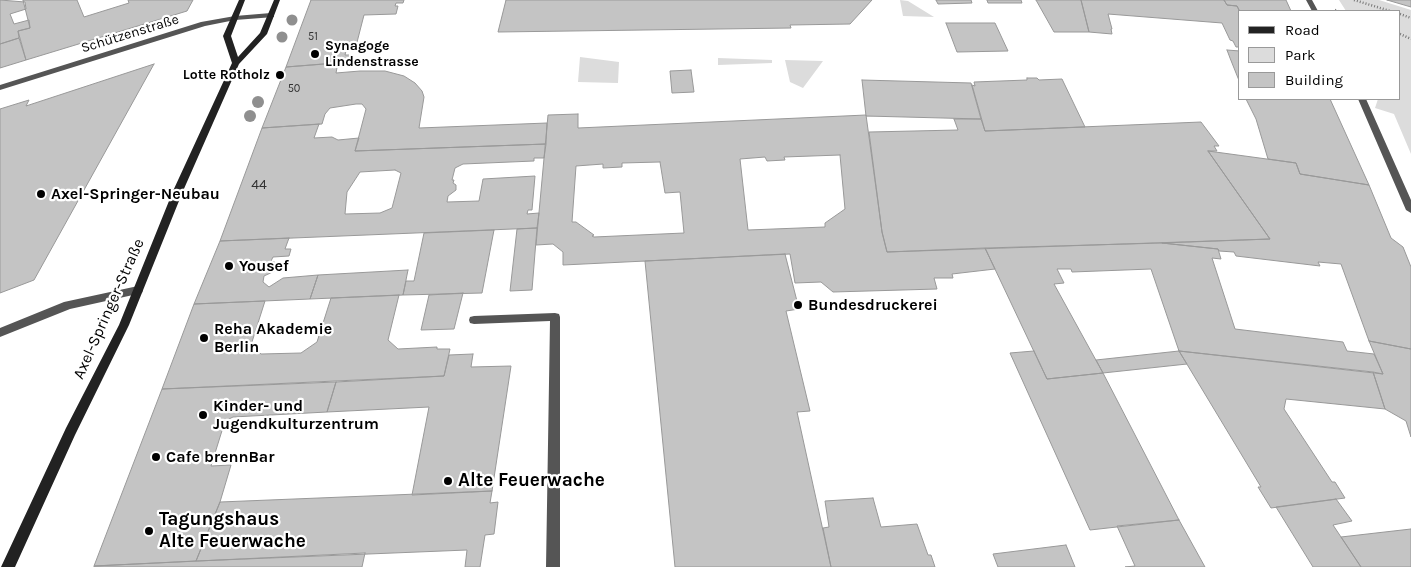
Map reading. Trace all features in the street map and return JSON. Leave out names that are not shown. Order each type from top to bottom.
[{"type":"main road","points":[[236,63],[227,36],[242,0]]},
{"type":"main road","name":"Axel-Springer-Straße","points":[[8,567],[70,432],[124,325],[178,191],[236,63],[263,34],[277,0]]},
{"type":"street","name":"Schützenstraße","points":[[0,88],[204,24],[235,18],[270,15]]},
{"type":"street","points":[[1362,100],[1411,210]]},
{"type":"street","points":[[0,333],[68,305],[138,290]]},
{"type":"street","points":[[474,320],[555,317],[552,567]]},
{"type":"path","points":[[1354,0],[1387,10]]},
{"type":"green space","points":[[900,0],[908,1],[934,17],[903,16]]},
{"type":"green space","points":[[1339,0],[1379,0],[1411,10],[1411,154],[1394,114],[1375,108],[1378,100],[1401,100],[1401,10],[1345,10]]},
{"type":"green space","points":[[580,57],[619,62],[618,83],[578,82]]},
{"type":"green space","points":[[718,58],[772,60],[772,63],[718,65]]},
{"type":"green space","points":[[785,60],[823,61],[803,88],[790,82]]},
{"type":"building","points":[[0,0],[25,2],[26,9],[10,14],[14,24],[29,20],[30,28],[18,31],[19,38],[0,44]]},
{"type":"building","points":[[23,0],[77,0],[84,17],[129,3],[128,0],[193,0],[187,11],[26,60],[18,31],[30,28]]},
{"type":"building","points":[[311,0],[404,0],[403,3],[396,3],[395,6],[398,6],[396,14],[364,15],[355,50],[346,51],[345,55],[349,55],[347,62],[286,67]]},
{"type":"building","points":[[506,0],[872,0],[850,24],[790,25],[791,28],[498,32]]},
{"type":"building","points":[[936,0],[971,0],[972,3],[938,4]]},
{"type":"building","points":[[987,0],[1021,0],[1022,3],[988,3]]},
{"type":"building","points":[[1036,0],[1081,0],[1089,32],[1054,32]]},
{"type":"building","points":[[1081,0],[1224,0],[1227,5],[1237,6],[1239,10],[1238,47],[1230,40],[1222,23],[1108,14],[1112,34],[1089,32]]},
{"type":"building","points":[[1224,0],[1286,0],[1291,10],[1239,10],[1237,6],[1227,5]]},
{"type":"building","points":[[1387,0],[1411,0],[1411,7]]},
{"type":"building","points":[[946,23],[995,23],[1008,51],[957,52]]},
{"type":"building","points":[[19,38],[26,60],[0,68],[0,44]]},
{"type":"building","points":[[1227,50],[1238,51],[1238,78]]},
{"type":"building","points":[[338,63],[336,73],[385,71],[404,76],[415,83],[422,91],[424,97],[419,128],[547,123],[546,144],[355,151],[366,109],[362,104],[330,108],[325,114],[322,124],[262,128],[286,67]]},
{"type":"building","name":"Axel-Springer-Neubau","points":[[154,64],[34,280],[0,293],[0,109],[29,100],[26,106]]},
{"type":"building","points":[[691,70],[694,92],[672,93],[670,71]]},
{"type":"building","points":[[1027,78],[1037,78],[1039,80],[1062,79],[1085,127],[985,131],[972,85],[975,86],[974,82],[1027,80]]},
{"type":"building","points":[[862,80],[971,83],[981,119],[866,116]]},
{"type":"building","points":[[1246,100],[1330,100],[1369,185],[1300,174],[1296,163],[1268,159],[1256,119]]},
{"type":"building","points":[[578,114],[578,128],[866,115],[882,232],[887,252],[985,248],[995,269],[952,274],[953,278],[934,278],[937,289],[833,292],[821,282],[795,283],[790,254],[563,265],[563,252],[553,244],[536,245],[548,115]],"holes":[[[840,155],[845,209],[825,223],[825,227],[748,230],[740,159],[765,157],[767,161],[785,160],[784,157]],[[660,162],[665,193],[680,192],[684,233],[594,237],[592,236],[594,235],[576,222],[572,222],[576,166],[603,164],[603,168],[622,167],[622,163]]]},
{"type":"building","points":[[954,119],[981,119],[985,131],[1201,122],[1219,146],[1214,146],[1217,151],[1208,151],[1270,239],[887,252],[882,232],[869,132],[958,130]]},
{"type":"building","points":[[319,124],[314,138],[332,137],[338,140],[359,138],[355,151],[546,144],[544,158],[534,158],[534,161],[463,164],[455,168],[452,180],[454,180],[453,183],[456,185],[456,190],[448,196],[447,202],[479,201],[483,179],[535,176],[532,210],[528,210],[527,214],[539,213],[537,228],[220,241],[262,128]],"holes":[[[395,170],[401,173],[392,208],[380,213],[345,214],[347,192],[360,172]]]},
{"type":"building","points":[[1208,151],[1296,163],[1300,174],[1369,185],[1391,238],[1403,247],[1411,267],[1411,349],[1369,341],[1341,264],[1318,262],[1320,266],[1236,256],[1234,252],[1219,251],[1218,249],[1162,243],[1270,239]]},
{"type":"building","points":[[537,228],[532,290],[510,291],[517,229]]},
{"type":"building","points":[[494,230],[482,293],[403,295],[406,281],[414,281],[424,233]]},
{"type":"building","points":[[289,238],[285,249],[291,249],[289,256],[273,257],[271,261],[277,263],[277,270],[264,276],[263,282],[269,287],[283,278],[318,275],[310,299],[194,304],[220,241]]},
{"type":"building","points":[[1162,243],[1218,249],[1221,259],[1212,258],[1235,329],[1343,342],[1347,351],[1374,354],[1383,374],[1179,351],[1151,269],[1072,272],[1071,269],[1057,269],[1064,283],[1054,284],[1103,373],[1047,379],[985,248]]},
{"type":"building","points":[[785,254],[799,309],[786,311],[810,411],[797,412],[831,567],[675,567],[645,261]]},
{"type":"building","points":[[408,270],[403,295],[310,299],[318,275]]},
{"type":"building","points":[[463,293],[454,329],[421,330],[429,295]]},
{"type":"building","points":[[399,295],[388,340],[398,349],[437,347],[437,349],[450,349],[444,376],[162,389],[194,304],[265,301],[251,345],[261,354],[301,353],[317,342],[331,298]]},
{"type":"building","points":[[1369,341],[1411,349],[1411,437],[1406,421],[1385,409],[1373,372],[1383,374]]},
{"type":"building","points":[[1034,351],[1047,379],[1103,373],[1179,520],[1090,530],[1010,353]]},
{"type":"building","points":[[1179,351],[1187,364],[1103,373],[1096,360]]},
{"type":"building","points":[[1179,351],[1373,372],[1385,409],[1286,399],[1284,409],[1332,482],[1335,482],[1345,498],[1271,508],[1258,487],[1261,487]]},
{"type":"building","points":[[473,354],[471,367],[511,366],[492,491],[412,495],[429,407],[327,412],[336,382],[444,376],[449,355]]},
{"type":"building","points":[[336,382],[327,412],[233,417],[225,421],[211,466],[231,465],[220,502],[196,561],[94,566],[162,389]]},
{"type":"building","points":[[492,491],[490,503],[498,502],[494,534],[485,535],[480,567],[465,567],[467,550],[196,561],[220,502]]},
{"type":"building","points":[[873,498],[881,527],[917,524],[928,555],[931,555],[935,567],[831,567],[823,528],[829,527],[825,501]]},
{"type":"building","points":[[1336,499],[1352,521],[1333,525],[1361,567],[1313,567],[1276,507]]},
{"type":"building","points":[[1179,520],[1205,567],[1125,567],[1135,566],[1117,526]]},
{"type":"building","points":[[1411,529],[1411,567],[1361,567],[1341,537]]},
{"type":"building","points":[[1066,545],[1075,567],[998,567],[993,554]]},
{"type":"building","points":[[365,553],[362,567],[94,567],[94,566]]},
{"type":"place","name":"Synagoge Lindenstrasse","points":[[315,54]]},
{"type":"place","name":"Lotte Rotholz","points":[[280,75]]},
{"type":"place","name":"Axel-Springer-Neubau","points":[[41,194]]},
{"type":"place","name":"Yousef","points":[[229,266]]},
{"type":"place","name":"Bundesdruckerei","points":[[798,305]]},
{"type":"place","name":"Reha Akademie Berlin","points":[[204,338]]},
{"type":"place","name":"Kinder- und Jugendkulturzentrum","points":[[203,415]]},
{"type":"place","name":"Cafe brennBar","points":[[156,457]]},
{"type":"place","name":"Alte Feuerwache","points":[[448,481]]},
{"type":"place","name":"Tagungshaus Alte Feuerwache","points":[[149,531]]}]
